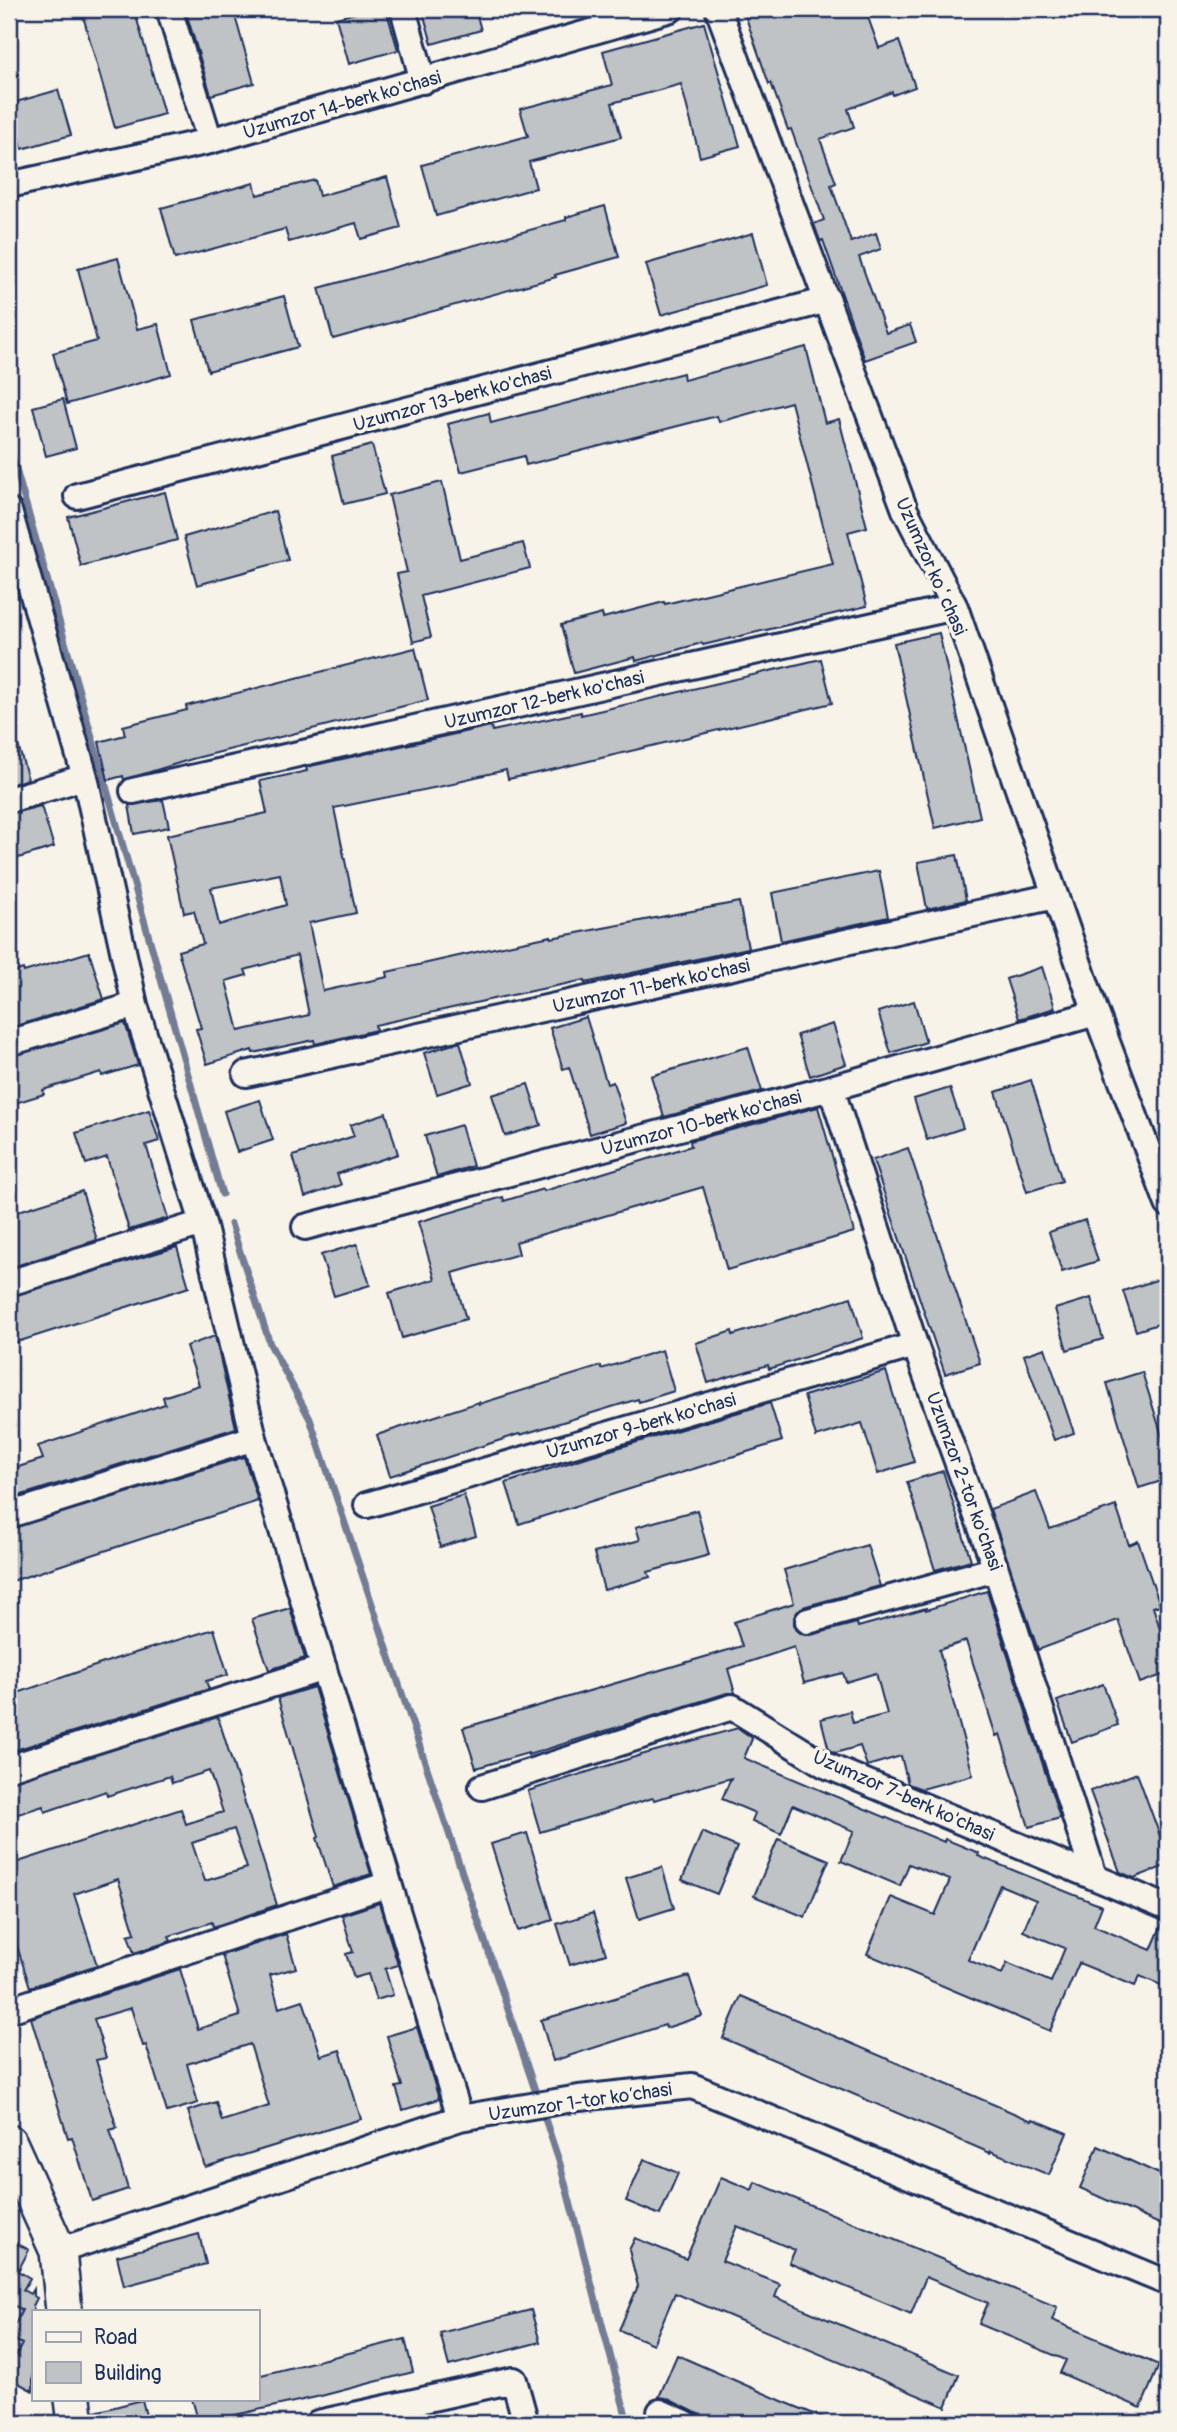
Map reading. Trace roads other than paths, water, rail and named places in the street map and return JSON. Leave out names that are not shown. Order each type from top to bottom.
[{"type":"street","points":[[169,9],[211,141]]},
{"type":"street","points":[[403,9],[423,82]]},
{"type":"street","name":"Uzumzor 14-berk ko'chasi","points":[[9,185],[211,141],[671,9]]},
{"type":"street","name":"Uzumzor koʻchasi","points":[[718,9],[905,510],[955,607],[1096,1013],[1168,1204]]},
{"type":"street","name":"Uzumzor 13-berk ko'chasi","points":[[77,496],[828,300]]},
{"type":"street","points":[[9,511],[16,559],[85,777],[135,1005],[203,1223],[254,1438],[460,2118]]},
{"type":"street","name":"Uzumzor 12-berk ko'chasi","points":[[133,791],[955,607]]},
{"type":"street","points":[[9,800],[85,777]]},
{"type":"street","name":"Uzumzor 11-berk ko'chasi","points":[[246,1074],[1055,896]]},
{"type":"street","points":[[9,1042],[135,1005]]},
{"type":"street","name":"Uzumzor 10-berk ko'chasi","points":[[305,1227],[831,1088],[1096,1013]]},
{"type":"street","name":"Uzumzor 2-tor ko'chasi","points":[[831,1088],[915,1345],[996,1569],[1094,1876]]},
{"type":"street","points":[[9,1283],[203,1223]]},
{"type":"street","name":"Uzumzor 9-berk ko'chasi","points":[[367,1505],[915,1345]]},
{"type":"street","points":[[9,1515],[254,1438]]},
{"type":"street","points":[[808,1621],[996,1569]]},
{"type":"street","points":[[9,1768],[324,1668]]},
{"type":"street","name":"Uzumzor 7-berk ko'chasi","points":[[482,1787],[732,1707],[825,1765],[1168,1908]]},
{"type":"street","points":[[9,2010],[389,1884]]},
{"type":"street","name":"Uzumzor 1-tor ko‘chasi","points":[[58,2251],[460,2118],[540,2104],[692,2086],[1168,2283]]},
{"type":"street","points":[[9,2143],[58,2251],[64,2310]]},
{"type":"street","points":[[318,2423],[514,2380],[526,2423]]},
{"type":"street","points":[[73,2400],[76,2423]]},
{"type":"street","points":[[660,2412],[685,2423]]},
{"type":"waterway","points":[[9,445],[222,1194]]},
{"type":"waterway","points":[[231,1224],[270,1344],[310,1419],[538,2099]]},
{"type":"waterway","points":[[542,2110],[560,2164],[628,2423]]}]
